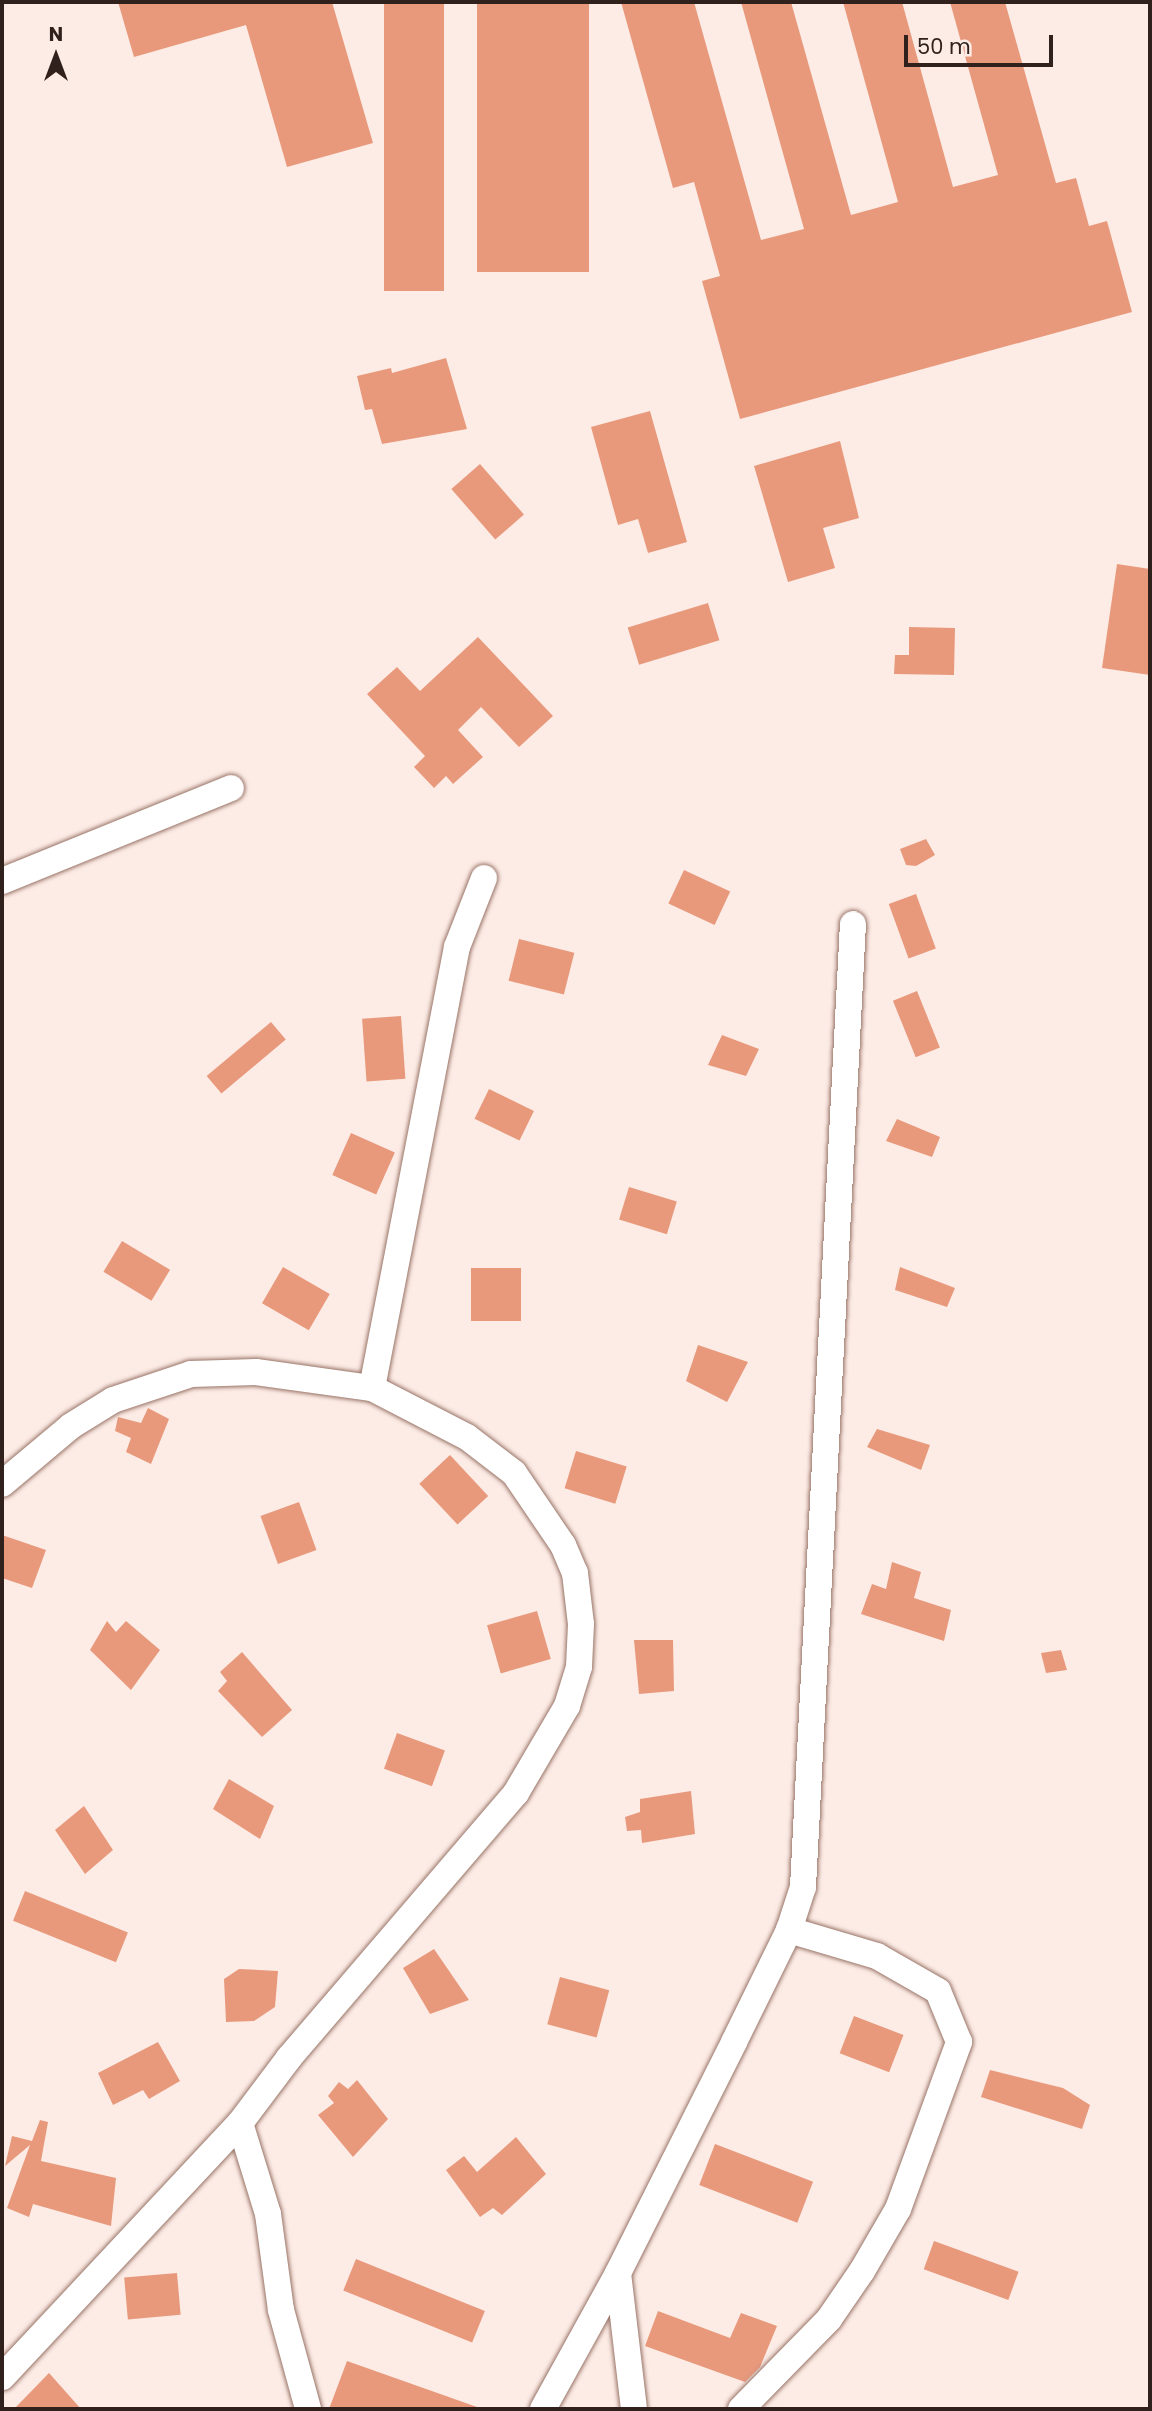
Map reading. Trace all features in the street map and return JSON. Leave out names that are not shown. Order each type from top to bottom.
[{"type":"street","points":[[2,881],[231,788]]},
{"type":"street","points":[[372,1388],[457,947],[484,878]]},
{"type":"street","points":[[543,2409],[618,2273],[789,1930],[803,1887],[808,1850],[853,924]]},
{"type":"street","points":[[2,1484],[71,1426],[113,1400],[191,1374],[256,1372],[372,1388],[485,1448],[536,1499],[575,1573],[581,1624],[579,1667],[567,1706],[523,1783],[289,2058],[240,2123],[2,2377]]},
{"type":"street","points":[[741,2409],[829,2319],[868,2261],[898,2209],[959,2042],[938,1992],[877,1956],[789,1930]]},
{"type":"street","points":[[240,2123],[268,2214],[281,2310],[308,2409]]},
{"type":"street","points":[[618,2273],[634,2409]]},
{"type":"building","points":[[118,2],[332,2],[373,143],[287,167],[246,25],[134,57]]},
{"type":"building","points":[[384,2],[444,2],[444,291],[384,291]]},
{"type":"building","points":[[477,2],[589,2],[589,272],[477,272]]},
{"type":"building","points":[[621,2],[694,2],[761,240],[804,229],[741,2],[791,2],[851,215],[898,202],[843,2],[902,2],[953,187],[998,175],[950,2],[1005,2],[1056,183],[1076,178],[1089,226],[1107,221],[1132,312],[740,419],[702,281],[720,276],[694,182],[673,188]]},
{"type":"building","points":[[446,358],[467,429],[382,444],[372,409],[365,410],[357,376],[391,368],[392,373]]},
{"type":"building","points":[[650,411],[687,542],[648,553],[638,519],[618,525],[591,427]]},
{"type":"building","points":[[840,441],[859,518],[823,528],[835,568],[788,582],[754,466]]},
{"type":"building","points":[[480,464],[524,515],[495,539],[451,489]]},
{"type":"building","points":[[1117,564],[1150,569],[1150,675],[1102,668]]},
{"type":"building","points":[[708,603],[719,640],[639,665],[628,628]]},
{"type":"building","points":[[909,627],[955,628],[954,675],[894,674],[895,655],[909,655]]},
{"type":"building","points":[[478,637],[553,716],[519,747],[481,707],[458,730],[483,757],[453,784],[446,776],[434,788],[414,767],[425,756],[367,694],[397,667],[420,691]]},
{"type":"building","points":[[926,839],[935,855],[916,866],[906,865],[900,849]]},
{"type":"building","points":[[684,870],[730,892],[715,925],[668,904]]},
{"type":"building","points":[[916,894],[936,949],[909,958],[889,904]]},
{"type":"building","points":[[519,939],[574,953],[564,995],[509,981]]},
{"type":"building","points":[[917,991],[940,1048],[916,1057],[893,1001]]},
{"type":"building","points":[[401,1016],[405,1079],[366,1082],[362,1019]]},
{"type":"building","points":[[271,1022],[286,1040],[221,1094],[207,1076]]},
{"type":"building","points":[[722,1035],[759,1049],[746,1076],[708,1065]]},
{"type":"building","points":[[489,1089],[534,1111],[519,1141],[475,1119]]},
{"type":"building","points":[[897,1119],[940,1137],[932,1157],[886,1141]]},
{"type":"building","points":[[351,1133],[395,1153],[376,1195],[332,1175]]},
{"type":"building","points":[[629,1187],[677,1202],[667,1234],[619,1220]]},
{"type":"building","points":[[122,1241],[170,1270],[151,1301],[103,1272]]},
{"type":"building","points":[[283,1267],[330,1294],[309,1330],[262,1303]]},
{"type":"building","points":[[900,1267],[955,1288],[947,1307],[895,1290]]},
{"type":"building","points":[[471,1268],[521,1268],[521,1321],[471,1321]]},
{"type":"building","points":[[698,1345],[748,1362],[727,1402],[686,1381]]},
{"type":"building","points":[[148,1408],[169,1419],[151,1464],[126,1452],[131,1438],[115,1431],[118,1417],[141,1423]]},
{"type":"building","points":[[877,1429],[930,1445],[921,1470],[867,1447]]},
{"type":"building","points":[[576,1451],[627,1466],[615,1504],[565,1488]]},
{"type":"building","points":[[450,1455],[488,1496],[457,1525],[419,1484]]},
{"type":"building","points":[[299,1502],[316,1550],[278,1564],[260,1516]]},
{"type":"building","points":[[2,1535],[46,1550],[32,1588],[2,1578]]},
{"type":"building","points":[[892,1562],[921,1572],[914,1598],[951,1610],[944,1641],[861,1614],[872,1584],[886,1589]]},
{"type":"building","points":[[537,1611],[551,1659],[501,1673],[487,1625]]},
{"type":"building","points":[[107,1621],[116,1632],[126,1621],[160,1650],[131,1690],[90,1650]]},
{"type":"building","points":[[634,1640],[673,1640],[674,1691],[639,1694]]},
{"type":"building","points":[[1061,1650],[1067,1670],[1046,1673],[1041,1653]]},
{"type":"building","points":[[242,1652],[292,1710],[262,1737],[218,1691],[227,1681],[220,1672]]},
{"type":"building","points":[[397,1733],[445,1750],[432,1786],[384,1769]]},
{"type":"building","points":[[229,1779],[274,1806],[260,1839],[213,1809]]},
{"type":"building","points":[[691,1791],[695,1834],[642,1843],[641,1830],[627,1831],[625,1817],[640,1812],[640,1799]]},
{"type":"building","points":[[84,1806],[113,1850],[85,1874],[55,1830]]},
{"type":"building","points":[[25,1891],[128,1933],[116,1962],[13,1921]]},
{"type":"building","points":[[434,1949],[469,2000],[430,2014],[403,1968]]},
{"type":"building","points":[[239,1969],[278,1971],[275,2007],[254,2021],[226,2022],[224,1979]]},
{"type":"building","points":[[560,1977],[609,1990],[597,2038],[547,2024]]},
{"type":"building","points":[[854,2016],[903,2035],[889,2072],[840,2053]]},
{"type":"building","points":[[158,2042],[180,2081],[149,2099],[143,2090],[113,2105],[98,2073]]},
{"type":"building","points":[[990,2070],[1063,2088],[1090,2105],[1082,2129],[981,2097]]},
{"type":"building","points":[[357,2080],[388,2119],[353,2157],[318,2115],[334,2103],[328,2096],[339,2082],[348,2089]]},
{"type":"building","points":[[40,2120],[48,2122],[41,2161],[116,2178],[111,2226],[33,2204],[29,2217],[7,2208],[30,2145],[5,2166],[12,2136],[32,2141]]},
{"type":"building","points":[[516,2137],[546,2174],[502,2215],[493,2208],[480,2217],[446,2170],[464,2156],[477,2172]]},
{"type":"building","points":[[715,2144],[813,2182],[797,2223],[699,2185]]},
{"type":"building","points":[[934,2241],[1019,2272],[1008,2300],[924,2269]]},
{"type":"building","points":[[356,2259],[485,2311],[472,2343],[343,2291]]},
{"type":"building","points":[[177,2273],[181,2315],[128,2319],[124,2278]]},
{"type":"building","points":[[658,2311],[730,2338],[741,2313],[777,2326],[760,2367],[745,2382],[645,2346]]},
{"type":"building","points":[[347,2361],[477,2407],[329,2409]]},
{"type":"building","points":[[49,2373],[81,2409],[14,2409]]}]
